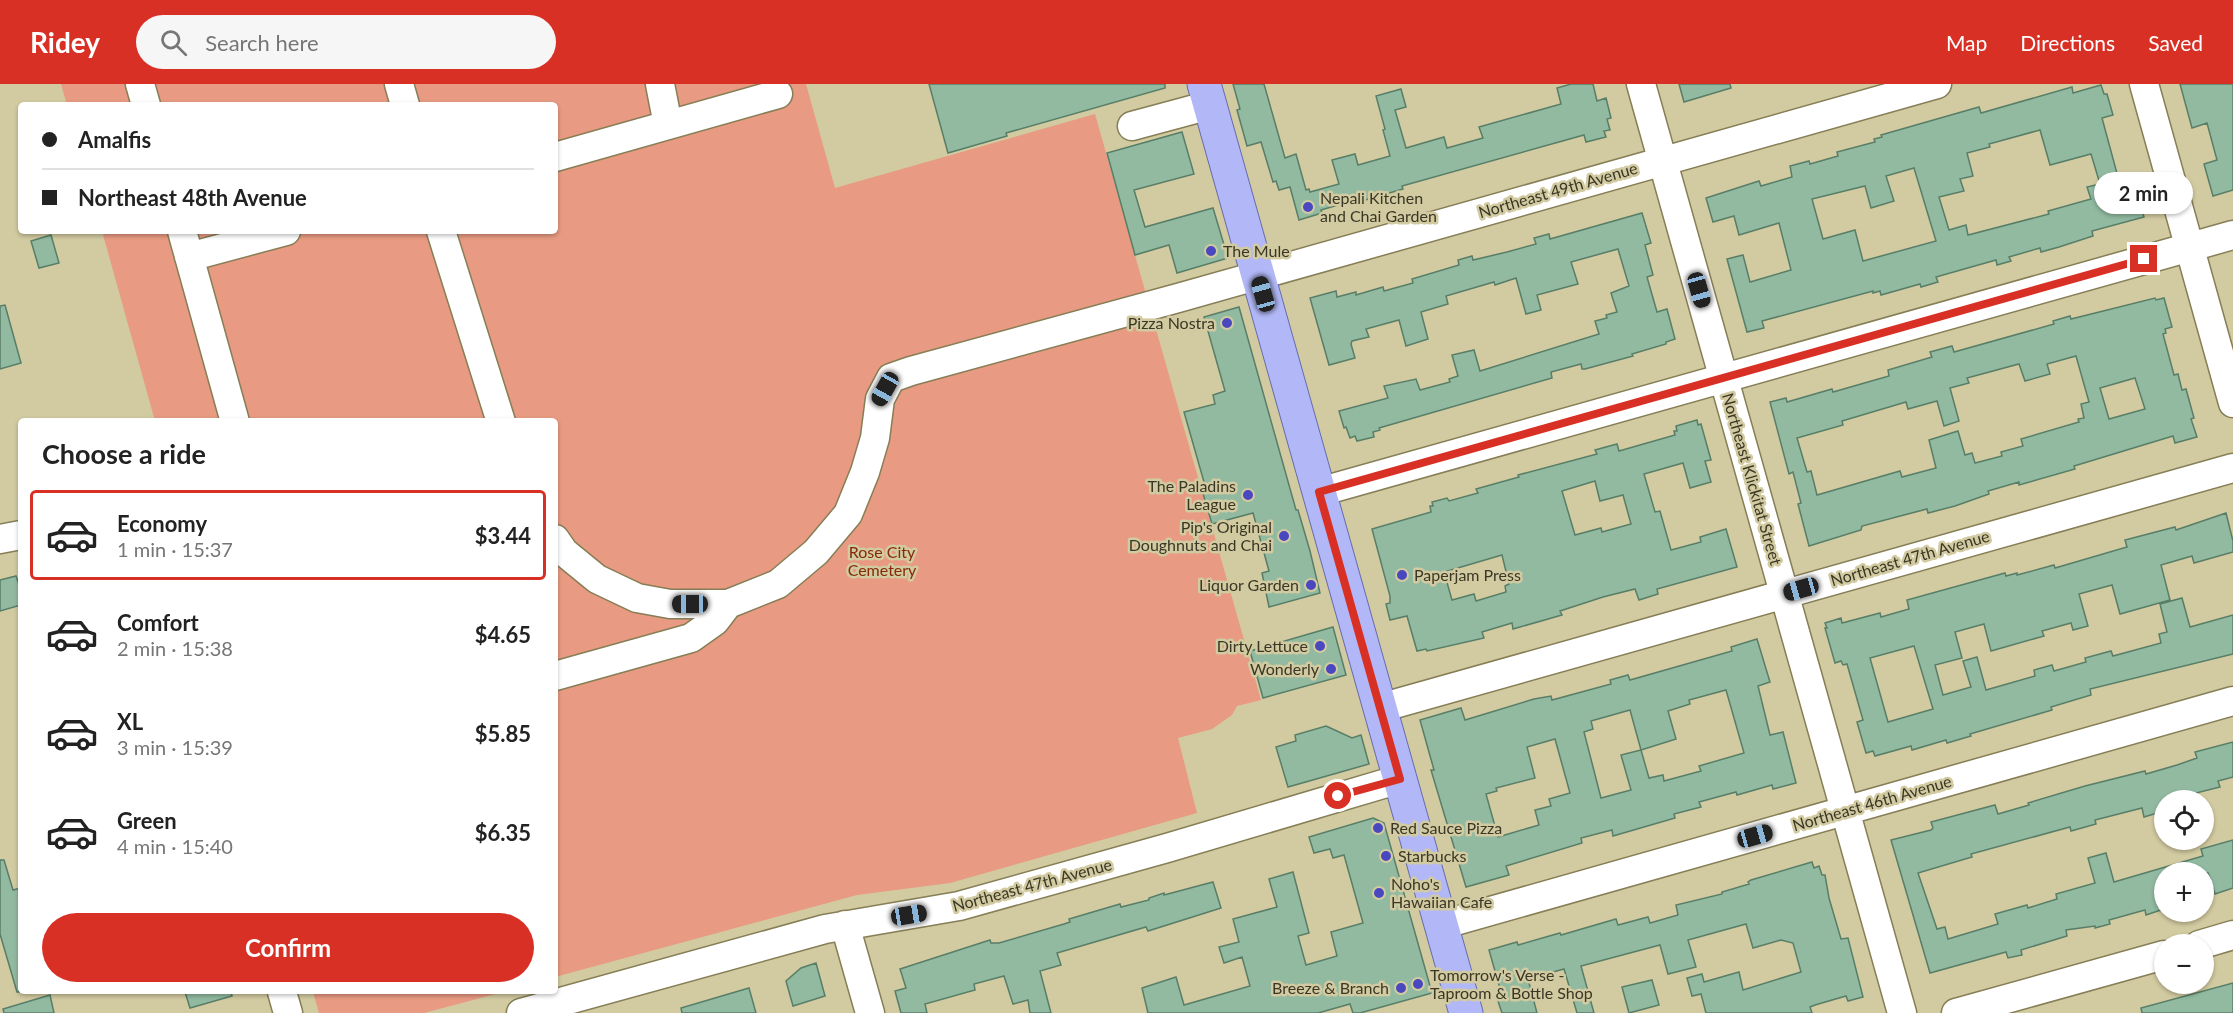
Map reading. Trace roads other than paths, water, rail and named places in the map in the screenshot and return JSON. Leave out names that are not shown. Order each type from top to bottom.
[{"type":"main road","points":[[1207,95],[1441,925],[1463,1012]]},
{"type":"street","points":[[140,84],[145,102]]},
{"type":"street","points":[[399,84],[404,102]]},
{"type":"street","points":[[660,84],[668,125]]},
{"type":"street","name":"Northeast Klickitat Street","points":[[1641,84],[1902,1013]]},
{"type":"street","name":"Northeast 49th Avenue","points":[[728,604],[778,584],[816,552],[848,514],[865,472],[875,438],[880,399],[891,378],[911,370],[1178,298],[1937,84]]},
{"type":"street","points":[[2144,84],[2233,403]]},
{"type":"street","points":[[558,156],[778,94]]},
{"type":"street","points":[[1132,126],[1207,95]]},
{"type":"street","points":[[234,418],[185,244],[263,234]]},
{"type":"street","points":[[442,234],[500,418]]},
{"type":"street","points":[[1319,492],[2233,235]]},
{"type":"street","name":"Northeast 47th Avenue","points":[[1380,708],[2233,468]]},
{"type":"street","points":[[0,539],[18,536]]},
{"type":"street","points":[[558,543],[564,552],[597,579],[637,598],[670,604],[728,604]]},
{"type":"street","points":[[558,675],[691,638],[715,621],[728,604]]},
{"type":"street","name":"Northeast 46th Avenue","points":[[1441,925],[2233,701]]},
{"type":"street","name":"Northeast 47th Avenue","points":[[521,1013],[570,1006],[845,925],[959,906],[1167,848],[1400,779]]},
{"type":"street","points":[[845,925],[870,1013]]},
{"type":"street","points":[[2214,941],[2233,935]]},
{"type":"street","points":[[1956,1013],[2154,958]]},
{"type":"street","points":[[283,994],[288,1013]]},
{"type":"place","name":"Nepali Kitchen and Chai Garden","points":[[1308,207]]},
{"type":"place","name":"The Mule","points":[[1211,251]]},
{"type":"place","name":"Pizza Nostra","points":[[1227,323]]},
{"type":"place","name":"The Paladins League","points":[[1248,495]]},
{"type":"place","name":"Pip's Original Doughnuts and Chai","points":[[1284,536]]},
{"type":"place","name":"Paperjam Press","points":[[1402,575]]},
{"type":"place","name":"Liquor Garden","points":[[1311,585]]},
{"type":"place","name":"Dirty Lettuce","points":[[1320,646]]},
{"type":"place","name":"Wonderly","points":[[1331,669]]},
{"type":"place","name":"Red Sauce Pizza","points":[[1378,828]]},
{"type":"place","name":"Starbucks","points":[[1386,856]]},
{"type":"place","name":"Noho's Hawaiian Cafe","points":[[1379,893]]},
{"type":"place","name":"Tomorrow's Verse - Taproom & Bottle Shop","points":[[1418,984]]},
{"type":"place","name":"Breeze & Branch","points":[[1401,988]]},
{"type":"park label","name":"Rose City Cemetery","points":[[882,561]]}]
